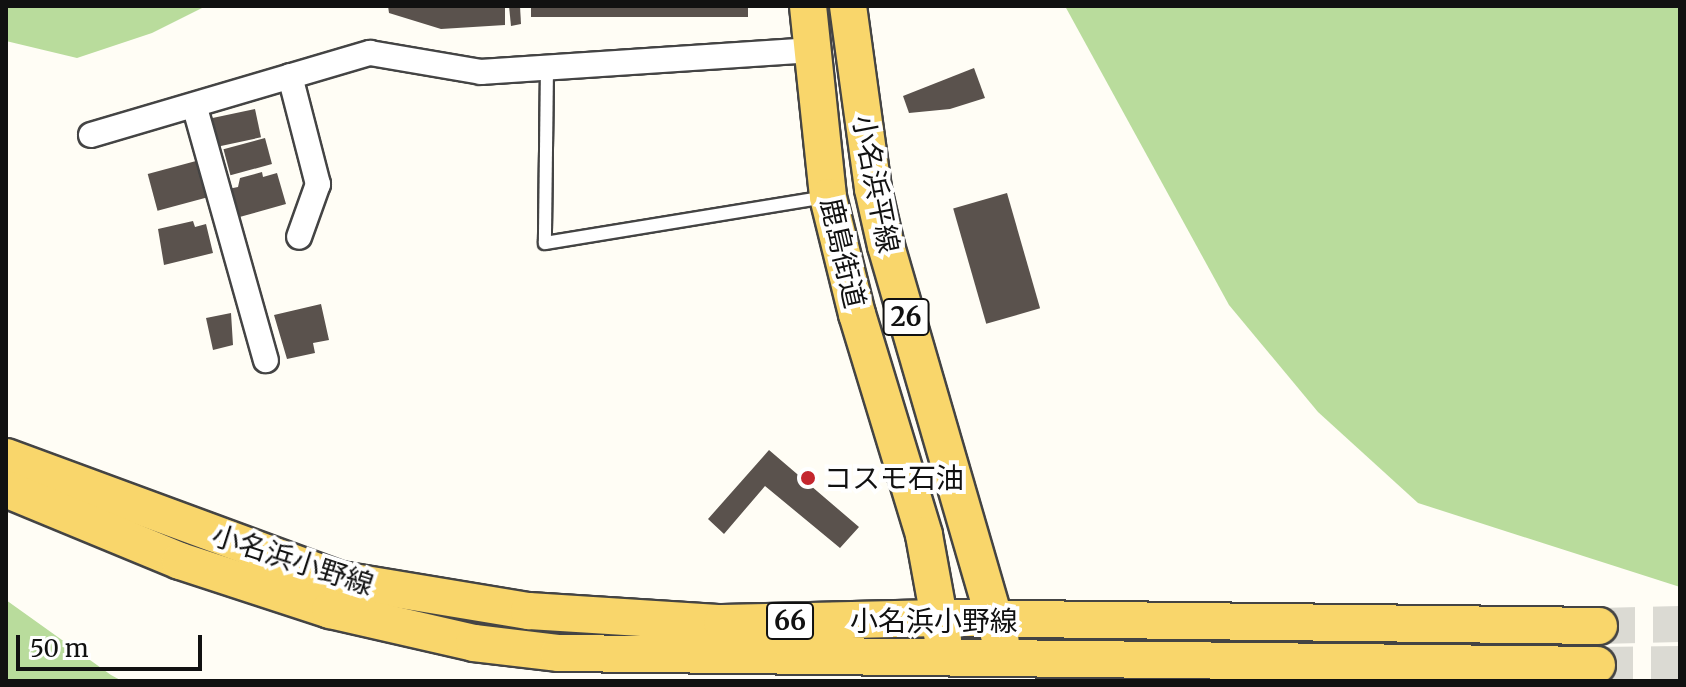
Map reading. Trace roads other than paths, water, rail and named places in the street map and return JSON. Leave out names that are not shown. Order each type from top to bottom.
[{"type":"main road","name":"鹿島街道","points":[[808,6],[828,197],[924,535],[950,670]]},
{"type":"main road","name":"小名浜平線","points":[[848,6],[873,189],[886,246],[1010,670]]},
{"type":"main road","name":"小名浜小野線","points":[[6,457],[341,580],[427,598],[529,611],[722,623],[939,618],[1599,626]]},
{"type":"main road","name":"小名浜小野線","points":[[6,489],[180,561],[330,610],[474,643],[630,656],[950,670],[1597,665]]},
{"type":"street","points":[[91,135],[195,108],[370,53],[481,72],[812,50]]},
{"type":"street","points":[[290,76],[318,184],[299,237]]},
{"type":"street","points":[[195,108],[266,360]]},
{"type":"lane","points":[[547,68],[545,243],[828,197]]},
{"type":"tunnel","points":[[1599,626],[1680,624]]},
{"type":"tunnel","points":[[1597,665],[1680,664]]},
{"type":"place","name":"コスモ石油","points":[[808,478]]}]
